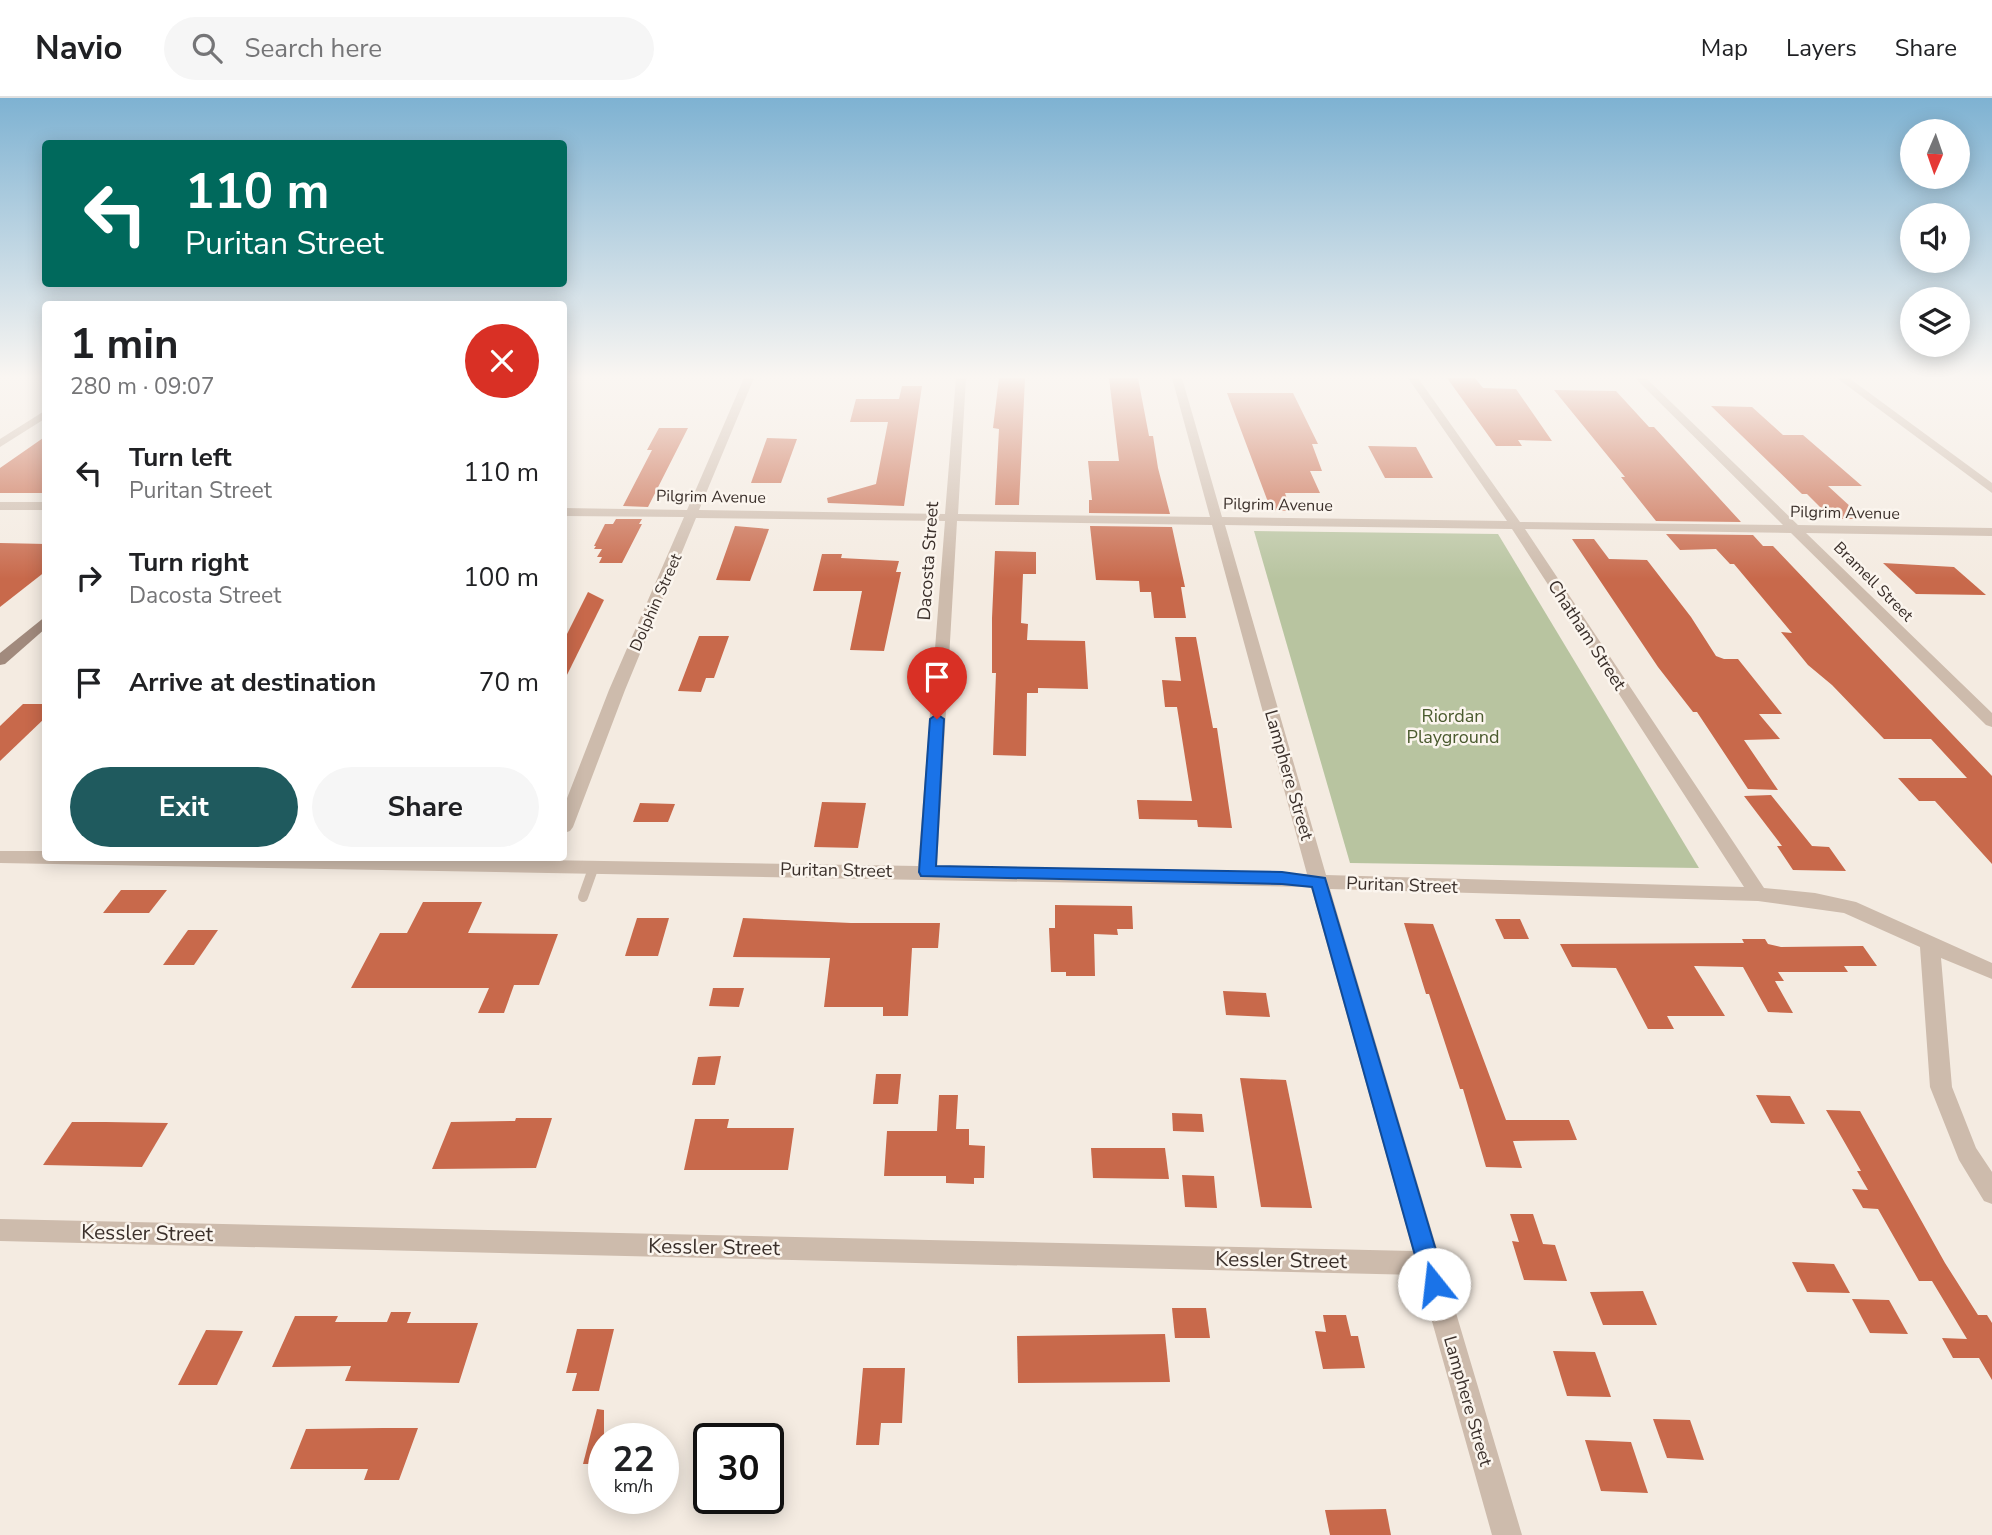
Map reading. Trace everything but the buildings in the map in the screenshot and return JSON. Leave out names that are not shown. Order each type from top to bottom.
[{"type":"main road","points":[[0,661],[42,624]]},
{"type":"street","name":"Dolphin Street","points":[[567,819],[617,690],[722,445]]},
{"type":"street","name":"Dacosta Street","points":[[927,872],[956,445]]},
{"type":"street","name":"Lamphere Street","points":[[1196,445],[1507,1535]]},
{"type":"street","name":"Chatham Street","points":[[1460,445],[1516,525],[1758,894]]},
{"type":"street","name":"Bramell Street","points":[[1709,445],[1992,723]]},
{"type":"street","points":[[1933,445],[1992,489]]},
{"type":"street","points":[[0,506],[42,506]]},
{"type":"street","name":"Pilgrim Avenue","points":[[567,512],[1992,532]]},
{"type":"street","name":"Puritan Street","points":[[0,858],[42,858]]},
{"type":"street","name":"Puritan Street","points":[[550,861],[594,866],[1282,878],[1319,882],[1758,894],[1816,900],[1851,908],[1896,927],[1930,946],[1992,971]]},
{"type":"street","points":[[1930,946],[1941,1087],[1968,1153],[1992,1194]]},
{"type":"street","name":"Kessler Street","points":[[0,1230],[1429,1263]]},
{"type":"lane","points":[[583,897],[594,866]]},
{"type":"green space","name":"Riordan Playground","points":[[1254,531],[1498,534],[1699,868],[1350,863]]},
{"type":"route","points":[[937,719],[927,872],[1282,878],[1319,882],[1434,1284]]}]
